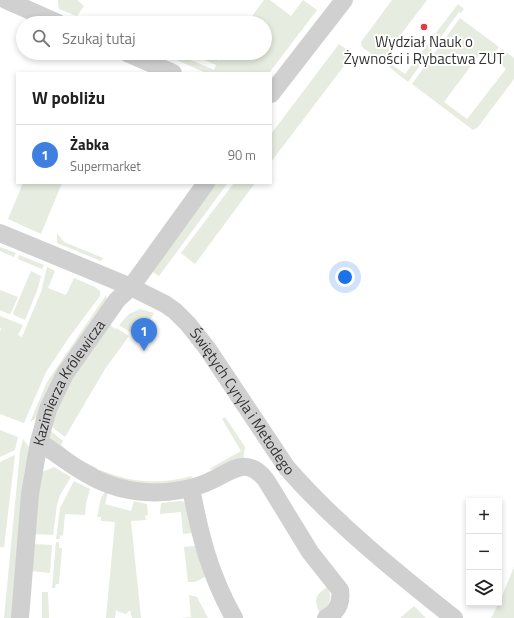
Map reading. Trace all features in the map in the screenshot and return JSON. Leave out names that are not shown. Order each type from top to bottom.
[{"type":"street","points":[[6,0],[42,16]]},
{"type":"street","points":[[272,93],[344,0]]},
{"type":"street","points":[[143,60],[171,72]]},
{"type":"street","name":"Kazimierza Królewicza","points":[[20,618],[30,494],[39,442],[48,409],[65,374],[117,300],[131,287],[205,184]]},
{"type":"street","name":"Świętych Cyryla i Metodego","points":[[0,233],[131,287],[165,304],[175,311],[188,324],[220,367],[287,468],[301,484],[373,551],[454,618]]},
{"type":"street","points":[[39,442],[86,474],[101,482],[133,491],[167,492],[191,488],[209,482],[236,468],[246,466],[253,468],[266,480],[310,552],[340,590],[340,604],[336,610],[326,618]]},
{"type":"street","points":[[191,488],[210,566],[217,585],[234,618]]},
{"type":"shaded area","points":[[58,0],[77,0],[84,6],[77,16],[59,9]]},
{"type":"shaded area","points":[[264,0],[270,0],[291,16],[303,0],[317,10],[270,72],[204,72],[177,60],[191,60],[214,70],[216,65],[205,60],[272,60],[272,16],[252,16]]},
{"type":"shaded area","points":[[392,0],[427,0],[383,58],[387,61],[385,64],[362,47],[361,42]]},
{"type":"shaded area","points":[[458,4],[464,9],[461,13],[459,12],[408,82],[389,67],[391,64],[405,74]]},
{"type":"shaded area","points":[[460,18],[499,47],[491,57],[482,51],[444,102],[467,119],[506,69],[494,59],[502,49],[514,58],[514,79],[478,127],[473,130],[412,84]]},
{"type":"shaded area","points":[[339,44],[353,54],[272,161],[272,133]]},
{"type":"shaded area","points":[[23,184],[62,184],[41,234],[8,219]]},
{"type":"shaded area","points":[[213,184],[227,184],[159,276],[151,271]]},
{"type":"shaded area","points":[[233,184],[254,184],[195,264],[181,253]]},
{"type":"shaded area","points":[[57,233],[64,242],[103,258],[101,261],[57,243]]},
{"type":"shaded area","points":[[0,247],[16,253],[14,257],[0,251]]},
{"type":"shaded area","points":[[19,255],[44,265],[42,269],[18,259]]},
{"type":"shaded area","points":[[47,267],[55,271],[48,288],[66,295],[74,278],[95,287],[100,291],[100,296],[70,336],[46,372],[24,423],[0,414],[0,316],[23,325],[18,335],[22,337],[41,292]]},
{"type":"shaded area","points":[[31,271],[41,276],[37,291],[25,320],[14,315],[13,313]]},
{"type":"shaded area","points":[[0,290],[18,297],[11,313],[9,314],[0,310]]},
{"type":"shaded area","points":[[106,295],[107,301],[38,417],[30,422],[47,382]]},
{"type":"shaded area","points":[[140,309],[154,313],[143,332],[133,334],[119,325],[129,314]]},
{"type":"shaded area","points":[[109,324],[115,329],[116,328],[129,336],[105,369],[65,437],[51,426],[57,405],[78,366]]},
{"type":"shaded area","points":[[225,417],[245,447],[243,460],[213,470],[209,469],[241,451],[222,419]]},
{"type":"shaded area","points":[[0,430],[18,437],[15,450],[0,457]]},
{"type":"shaded area","points":[[50,430],[63,441],[61,445],[77,458],[97,468],[95,472],[51,440],[48,435]]},
{"type":"shaded area","points":[[23,439],[29,447],[13,618],[4,618],[20,452]]},
{"type":"shaded area","points":[[15,455],[4,547],[0,547],[0,462]]},
{"type":"shaded area","points":[[54,467],[71,477],[60,495],[57,505],[53,535],[33,534],[40,473]]},
{"type":"shaded area","points":[[100,470],[124,478],[146,481],[168,481],[192,476],[191,480],[151,487],[99,474]]},
{"type":"shaded area","points":[[74,481],[90,489],[85,515],[65,514],[63,536],[60,535],[60,539],[56,539],[60,508]]},
{"type":"shaded area","points":[[105,492],[108,492],[105,504],[131,511],[134,501],[147,504],[148,515],[145,516],[146,520],[131,521],[141,618],[132,618],[130,610],[126,614],[116,610],[115,618],[106,618],[115,522],[101,521],[101,517],[97,517],[101,498]]},
{"type":"shaded area","points":[[180,501],[186,504],[192,533],[183,534],[181,512],[160,514],[161,503]]},
{"type":"shaded area","points":[[56,542],[59,542],[59,548],[62,548],[59,584],[56,584],[55,588],[52,588]]},
{"type":"shaded area","points":[[33,544],[52,545],[50,573],[32,571]]},
{"type":"shaded area","points":[[196,546],[205,577],[195,582],[188,582],[184,547]]},
{"type":"shaded area","points":[[514,567],[514,618],[491,618],[497,606],[502,606],[502,596]]},
{"type":"shaded area","points":[[327,587],[330,594],[328,605],[319,612],[316,600],[318,595]]},
{"type":"shaded area","points":[[42,592],[48,592],[49,618],[42,618]]},
{"type":"shaded area","points":[[189,595],[197,597],[208,618],[182,618],[191,617]]},
{"type":"shaded area","points":[[414,606],[426,618],[400,618]]},
{"type":"place","name":"Wydział Nauk o Żywności i Rybactwa ZUT","points":[[424,27]]},
{"type":"place","name":"Żabka","points":[[144,351]]}]
